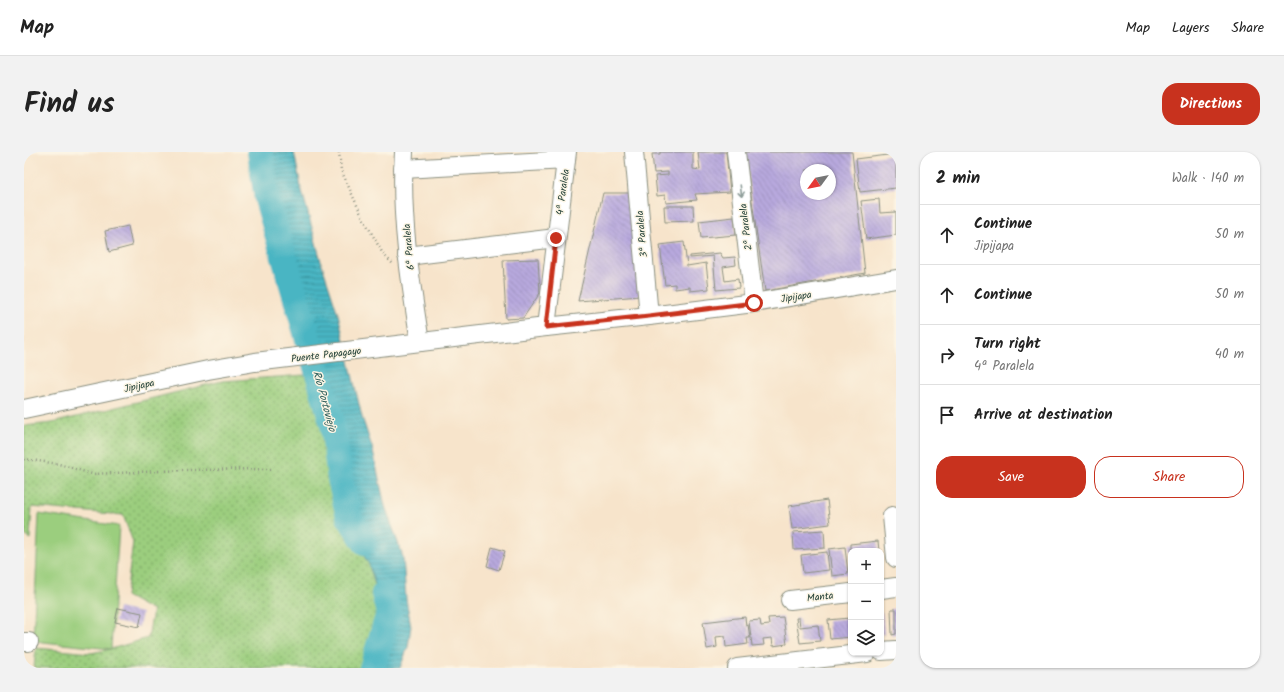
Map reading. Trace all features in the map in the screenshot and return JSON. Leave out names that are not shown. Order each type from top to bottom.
[{"type":"street","name":"3ª Paralela","points":[[634,152],[649,316]]},
{"type":"street","name":"2ª Paralela","points":[[736,152],[754,303]]},
{"type":"street","points":[[404,160],[567,156]]},
{"type":"street","name":"4ª Paralela","points":[[546,327],[567,156]]},
{"type":"street","name":"6ª Paralela","points":[[404,160],[407,256],[420,342]]},
{"type":"street","points":[[407,256],[556,238]]},
{"type":"street","name":"Jipijapa","points":[[546,327],[754,303],[896,280]]},
{"type":"street","name":"Puente Papagayo","points":[[255,362],[546,327]]},
{"type":"street","name":"Jipijapa","points":[[24,408],[208,370],[255,362]]},
{"type":"street","points":[[892,516],[896,558]]},
{"type":"street","points":[[884,589],[896,587]]},
{"type":"street","name":"Manta","points":[[790,600],[848,593]]},
{"type":"street","points":[[884,651],[896,650]]},
{"type":"street","points":[[737,668],[848,655]]},
{"type":"path","points":[[339,152],[341,170],[361,214],[382,254],[410,280]]},
{"type":"path","points":[[24,459],[59,464],[92,474],[185,470],[271,469]]},
{"type":"green space","points":[[318,374],[354,511],[378,580],[379,651],[363,668],[34,668],[36,648],[91,653],[111,649],[148,638],[153,611],[126,596],[133,542],[123,515],[32,507],[30,539],[24,534],[24,426],[52,423],[222,381]]},
{"type":"green space","points":[[39,514],[119,526],[111,649],[33,641]]},
{"type":"water","points":[[267,152],[294,152],[301,187],[322,265],[338,314],[362,417],[372,447],[385,506],[403,557],[406,599],[411,626],[408,647],[400,668],[381,668],[386,642],[383,610],[369,565],[346,523],[352,487],[339,438],[328,383],[302,294],[288,253],[278,213]]},
{"type":"building","points":[[660,152],[693,152],[693,169],[700,170],[698,152],[726,152],[730,192],[695,194],[697,200],[666,203],[665,195],[657,196],[655,176],[668,175],[668,172],[654,173],[652,154],[660,154]]},
{"type":"building","points":[[745,152],[852,152],[865,273],[765,291]]},
{"type":"building","points":[[896,154],[896,188],[860,192],[856,159]]},
{"type":"building","points":[[603,193],[632,193],[640,296],[578,301]]},
{"type":"building","points":[[879,199],[880,213],[896,212],[896,235],[866,239],[861,201]]},
{"type":"building","points":[[664,206],[693,206],[694,221],[665,222]]},
{"type":"building","points":[[734,217],[736,235],[701,238],[699,221]]},
{"type":"building","points":[[128,226],[132,246],[109,252],[105,231]]},
{"type":"building","points":[[684,242],[687,266],[706,263],[709,289],[690,291],[690,287],[675,289],[675,284],[665,285],[660,245]]},
{"type":"building","points":[[720,253],[723,258],[735,257],[736,265],[723,267],[725,281],[738,279],[739,288],[716,290],[713,256],[690,258],[690,256]]},
{"type":"building","points":[[538,259],[540,293],[523,318],[506,319],[503,260]]},
{"type":"building","points":[[827,500],[830,524],[792,529],[789,506]]},
{"type":"building","points":[[824,530],[825,548],[794,550],[793,532]]},
{"type":"building","points":[[878,541],[879,548],[850,548],[850,544]]},
{"type":"building","points":[[492,547],[505,551],[499,570],[487,566]]},
{"type":"building","points":[[845,547],[848,574],[832,576],[829,549]]},
{"type":"building","points":[[827,552],[829,570],[803,573],[801,555]]},
{"type":"building","points":[[118,608],[142,613],[139,627],[115,622]]},
{"type":"building","points":[[891,609],[896,609],[896,634],[892,635]]},
{"type":"building","points":[[745,617],[750,638],[747,638],[748,644],[726,647],[725,636],[716,637],[717,647],[707,649],[703,622]]},
{"type":"building","points":[[783,617],[787,644],[773,646],[772,638],[763,639],[764,645],[752,646],[749,621],[760,620],[761,626],[769,625],[768,618]]},
{"type":"building","points":[[796,618],[799,618],[800,627],[818,625],[820,641],[800,643]]},
{"type":"building","points":[[848,618],[848,637],[830,639],[828,620]]},
{"type":"waterway","name":"Río Portoviejo","points":[[260,152],[267,199],[333,425],[340,479],[349,517],[365,542]]},
{"type":"waterway","name":"Río Portoviejo","points":[[372,668],[389,613],[384,594]]},
{"type":"route","points":[[556,238],[546,327],[754,303]]}]
